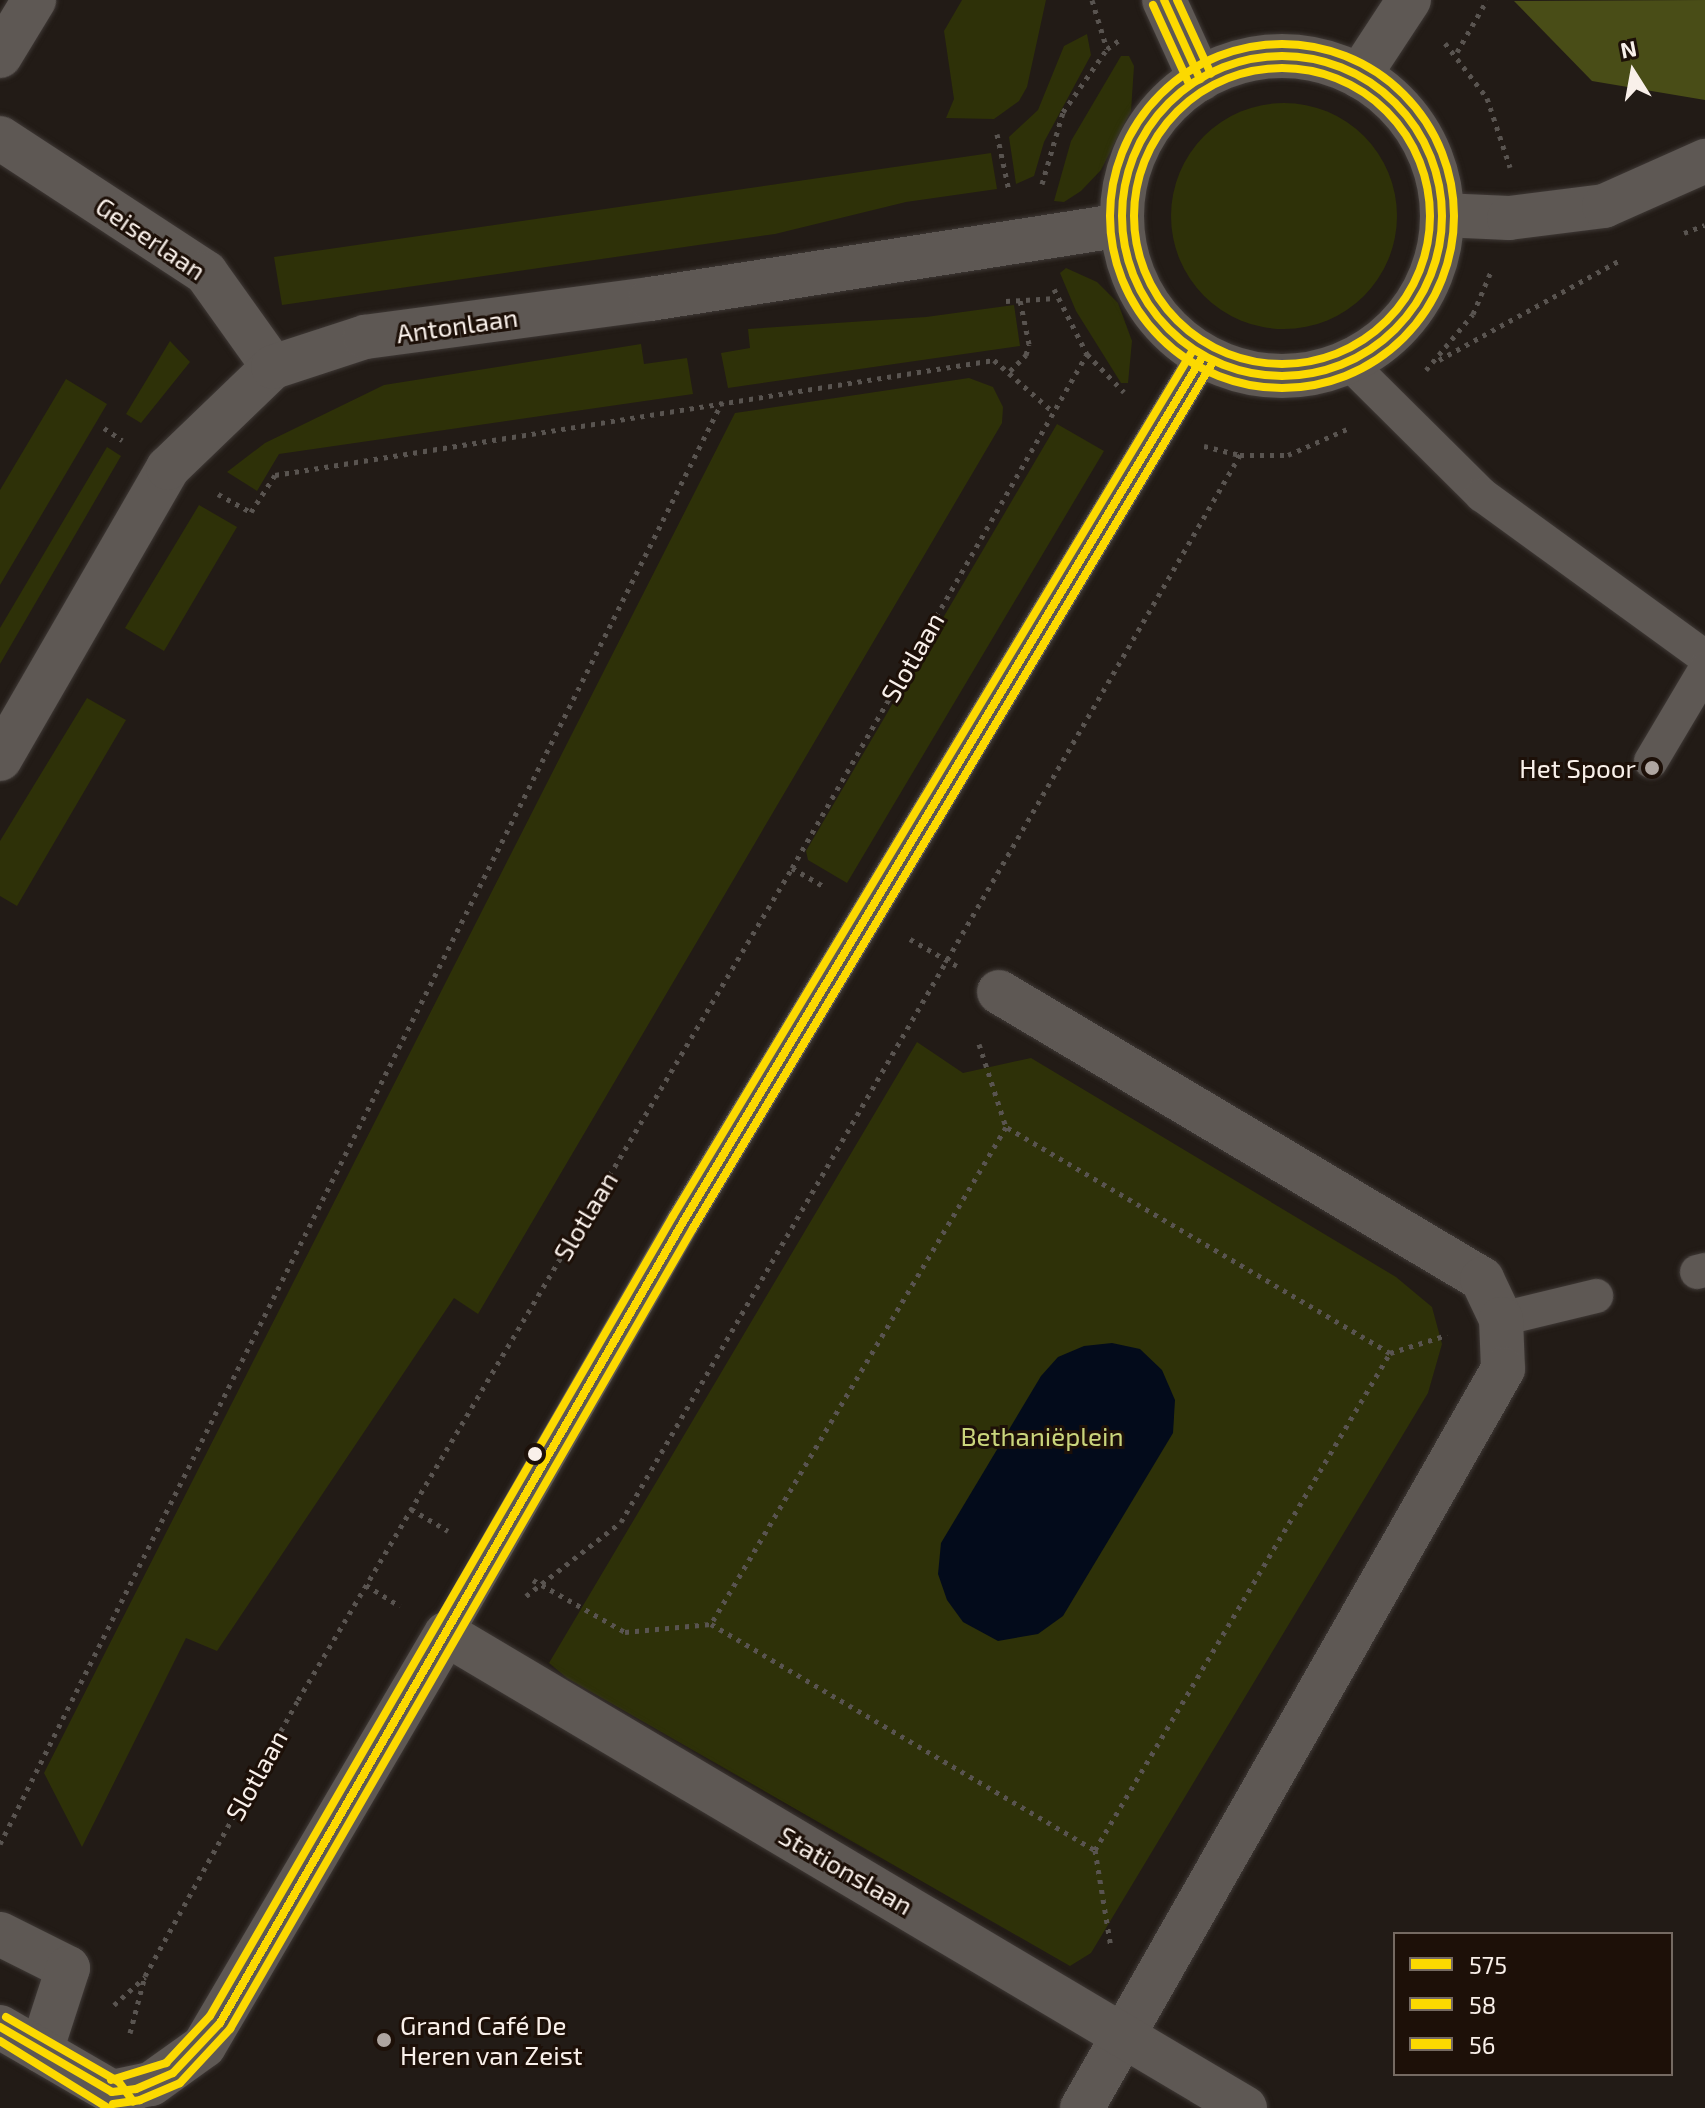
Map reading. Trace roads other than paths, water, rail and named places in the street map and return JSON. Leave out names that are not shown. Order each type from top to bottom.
[{"type":"street","points":[[0,56],[34,0]]},
{"type":"street","points":[[1164,0],[1200,79]]},
{"type":"street","points":[[1359,76],[1409,0]]},
{"type":"street","points":[[1280,56],[1321,61],[1359,76],[1413,124],[1435,168],[1442,215],[1435,260],[1416,302],[1375,346],[1348,362],[1275,376],[1238,370],[1203,356],[1181,341],[1146,301],[1125,251],[1121,225],[1126,182],[1140,141],[1156,117],[1200,79],[1225,66],[1280,56]]},
{"type":"street","name":"Geiserlaan","points":[[0,138],[206,273],[273,367]]},
{"type":"street","points":[[1442,215],[1509,218],[1604,206],[1705,161]]},
{"type":"street","name":"Antonlaan","points":[[0,759],[168,468],[273,367],[365,337],[650,299],[1121,225]]},
{"type":"street","points":[[999,992],[1482,1279],[1501,1319],[1503,1369],[1082,2108]]},
{"type":"street","points":[[0,2027],[118,2100],[151,2084],[204,2046],[446,1634]]},
{"type":"street","name":"Stationslaan","points":[[446,1634],[1124,2033],[1245,2108]]},
{"type":"street","points":[[0,1934],[68,1968],[41,2051]]},
{"type":"lane","points":[[446,1634],[691,1209],[1203,356]]},
{"type":"lane","points":[[1348,362],[1386,404],[1482,495],[1705,657]]},
{"type":"lane","points":[[1651,761],[1705,670]]},
{"type":"lane","points":[[1501,1319],[1596,1296]]},
{"type":"water","points":[[1112,1343],[1140,1349],[1162,1370],[1175,1400],[1173,1433],[1063,1616],[1038,1634],[998,1641],[963,1622],[947,1600],[938,1574],[941,1543],[1041,1376],[1058,1357],[1084,1346]]},
{"type":"place","name":"Het Spoor","points":[[1652,768]]},
{"type":"place","name":"Grand Café De Heren van Zeist","points":[[384,2040]]},
{"type":"park label","name":"Bethaniëplein","points":[[1042,1436]]}]
